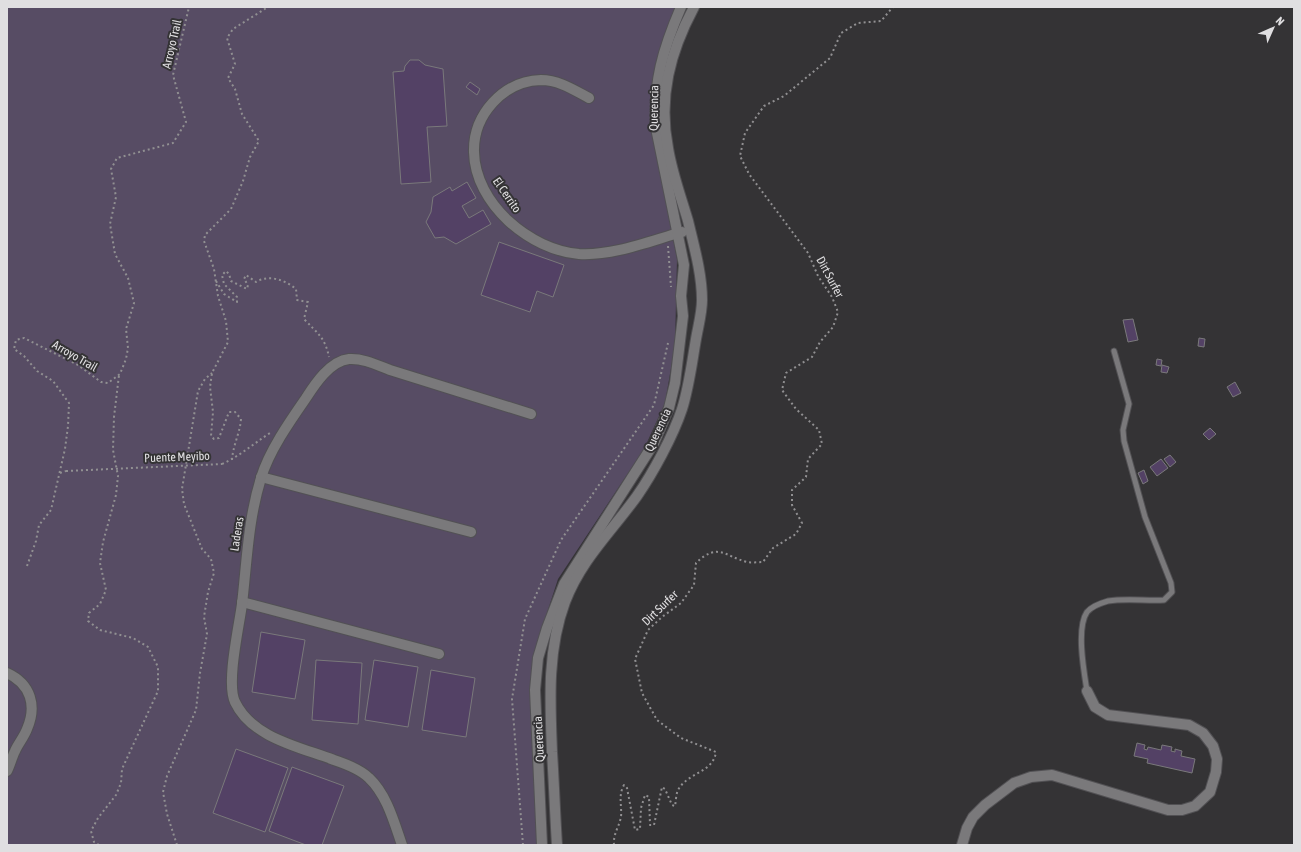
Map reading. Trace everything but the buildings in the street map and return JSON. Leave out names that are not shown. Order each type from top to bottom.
[{"type":"street","name":"Querencia","points":[[542,845],[535,690],[538,658],[547,628],[568,585],[654,443],[669,408],[675,383],[684,316],[681,296],[684,265],[672,235],[656,128],[655,106],[659,70],[664,48],[681,7]]},
{"type":"street","name":"Querencia","points":[[557,845],[550,706],[552,658],[568,585],[596,545],[636,496],[656,465],[682,409],[694,352],[702,300],[697,261],[668,148],[665,100],[668,72],[674,50],[694,7]]},
{"type":"street","name":"El Cerrito","points":[[589,98],[558,83],[541,80],[524,83],[511,88],[500,96],[483,115],[477,127],[474,152],[476,165],[486,192],[507,219],[523,234],[551,248],[579,254],[594,254],[613,251],[690,230]]},
{"type":"street","name":"Laderas","points":[[402,845],[382,794],[368,777],[350,766],[275,738],[251,724],[241,713],[234,700],[231,683],[242,602],[248,532],[261,477],[284,430],[310,391],[331,367],[348,359],[368,361],[390,370],[531,414]]},
{"type":"street","points":[[261,477],[471,532]]},
{"type":"street","points":[[242,602],[439,654]]},
{"type":"street","points":[[7,673],[16,677],[28,692],[33,711],[27,730],[15,751],[7,771]]},
{"type":"street","points":[[962,845],[967,828],[973,817],[985,805],[1014,783],[1031,777],[1052,775],[1168,810],[1182,810],[1195,806],[1210,792],[1215,777],[1217,759],[1213,746],[1203,733],[1189,725],[1108,716],[1095,707],[1087,691]]},
{"type":"lane","points":[[1087,691],[1083,661],[1082,629],[1087,612],[1092,608],[1109,601],[1164,600],[1172,592],[1171,583],[1145,517],[1131,472],[1123,430],[1128,411],[1128,399],[1114,351]]},
{"type":"path","name":"Arroyo Trail","points":[[60,473],[68,426],[69,403],[52,381],[37,371],[24,356],[14,349],[16,340],[24,338],[78,365],[101,382],[108,383],[120,374],[126,359],[128,348],[126,329],[134,303],[128,278],[115,254],[110,224],[116,197],[111,169],[117,158],[173,143],[186,122],[173,75],[190,7]]},
{"type":"path","points":[[232,460],[232,451],[240,430],[241,419],[235,412],[229,412],[219,438],[214,439],[211,436],[213,412],[210,387],[212,373],[228,342],[226,321],[215,280],[214,268],[204,241],[205,235],[231,208],[243,181],[250,157],[259,141],[242,114],[235,89],[228,78],[235,64],[227,38],[233,29],[268,7]]},
{"type":"path","name":"Dirt Surfer","points":[[614,845],[614,837],[620,818],[621,790],[624,785],[627,788],[635,830],[640,829],[641,808],[645,795],[650,797],[650,825],[654,825],[662,787],[666,789],[672,805],[675,806],[678,791],[686,780],[709,767],[715,759],[716,752],[680,738],[657,720],[649,707],[642,693],[635,659],[648,630],[681,603],[694,585],[696,563],[705,554],[716,550],[748,563],[763,562],[773,548],[796,534],[802,523],[792,505],[792,490],[806,477],[808,460],[822,444],[819,430],[796,409],[782,390],[786,373],[812,357],[820,342],[833,327],[838,312],[832,297],[818,276],[808,254],[749,174],[740,156],[745,133],[764,106],[784,96],[830,58],[841,33],[858,23],[881,21],[893,7]]},
{"type":"path","points":[[671,291],[672,235]]},
{"type":"path","points":[[215,280],[224,294],[236,302],[237,297],[224,284],[222,275],[226,271],[229,274],[231,281],[247,290],[248,285],[244,280],[246,275],[256,282],[262,278],[285,280],[296,289],[297,300],[308,302],[304,319],[321,335],[327,346],[331,367]]},
{"type":"path","points":[[524,845],[512,699],[525,619],[561,540],[654,405],[670,338]]},
{"type":"path","points":[[177,845],[167,814],[163,792],[167,776],[196,710],[200,673],[208,634],[204,617],[208,592],[214,573],[210,559],[202,549],[184,504],[182,489],[198,391],[204,379],[212,373]]},
{"type":"path","points":[[99,845],[94,842],[91,831],[98,818],[116,795],[121,783],[122,769],[158,691],[158,667],[148,647],[133,638],[100,630],[88,621],[89,613],[100,604],[106,590],[100,563],[103,542],[116,495],[118,476],[112,450],[114,417],[120,374]]},
{"type":"path","name":"Puente Meyibo","points":[[60,473],[66,471],[222,464],[232,460],[272,432],[284,430]]},
{"type":"path","points":[[27,566],[36,541],[38,525],[51,510],[60,473]]},
{"type":"shaded area","points":[[7,7],[678,7],[654,71],[651,110],[659,166],[677,259],[675,345],[665,403],[644,449],[558,579],[534,653],[531,687],[538,845],[7,845]]}]
